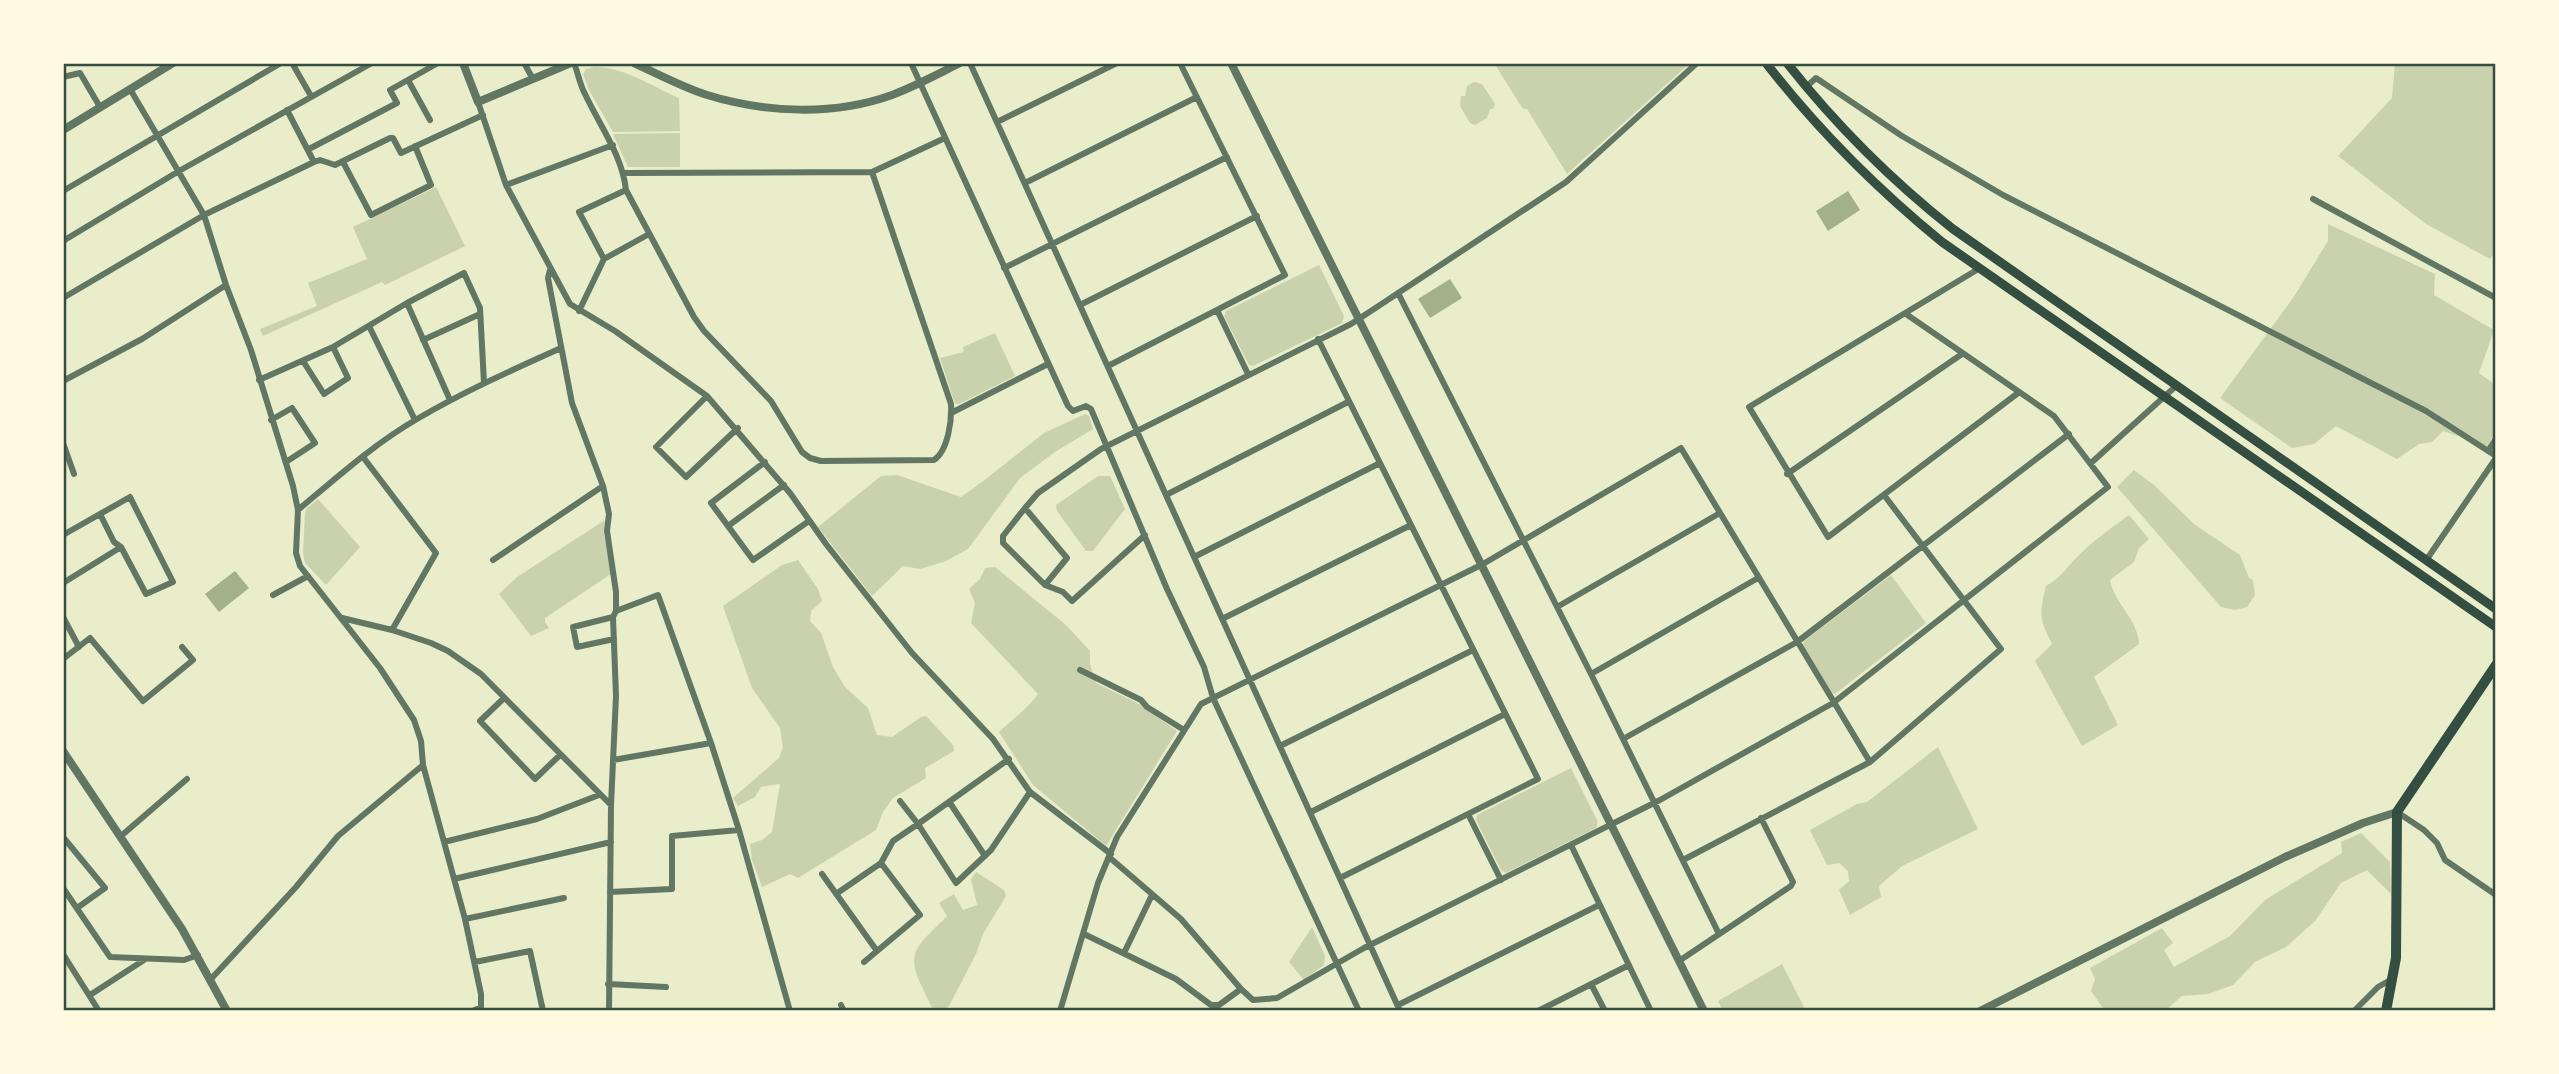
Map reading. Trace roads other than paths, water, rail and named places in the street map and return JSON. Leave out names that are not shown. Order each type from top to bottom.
[{"type":"main road","points":[[1766,63],[1805,112],[1865,175],[1905,212],[1980,268],[2496,627]]},
{"type":"main road","points":[[1787,63],[1855,141],[1923,205],[2176,386],[2496,608]]},
{"type":"main road","points":[[2386,1011],[2393,978],[2397,931],[2397,812],[2496,665]]},
{"type":"street","points":[[63,130],[173,63]]},
{"type":"street","points":[[63,191],[282,63]]},
{"type":"street","points":[[292,63],[311,96]]},
{"type":"street","points":[[63,241],[179,171],[372,63]]},
{"type":"street","points":[[309,149],[397,103],[390,90],[438,63]]},
{"type":"street","points":[[463,63],[506,185],[564,296],[579,311],[615,331],[708,396],[784,485],[912,653],[973,716],[1009,759],[1030,792],[1110,855],[1181,919],[1253,1000],[1277,998],[1371,945],[1655,802],[1833,703],[2108,487],[2054,416],[1906,314]]},
{"type":"street","points":[[524,63],[533,79]]},
{"type":"street","points":[[478,102],[573,63],[583,92],[624,173],[626,190],[704,331],[771,401],[802,452],[821,461],[934,460],[942,453],[951,413],[947,394],[872,172]]},
{"type":"street","points":[[634,63],[705,95],[764,108],[810,109],[859,104],[892,95],[960,63]]},
{"type":"street","points":[[911,63],[1070,409],[1073,411],[1086,406],[1090,408],[1178,614],[1204,667],[1213,698],[1359,1011]]},
{"type":"street","points":[[970,63],[1399,1008],[1599,905]]},
{"type":"street","points":[[998,122],[1117,63]]},
{"type":"street","points":[[1108,366],[1285,275],[1180,63]]},
{"type":"street","points":[[1231,63],[1704,1011]]},
{"type":"street","points":[[1145,535],[1072,601],[1063,592],[1045,584],[1003,542],[1003,536],[1038,493],[1106,446],[1360,318],[1566,182],[1697,63]]},
{"type":"street","points":[[63,77],[80,73],[100,107]]},
{"type":"street","points":[[1806,87],[1816,78],[1902,136],[2003,195],[2426,411],[2496,457],[2427,559]]},
{"type":"street","points":[[408,80],[430,120]]},
{"type":"street","points":[[130,89],[204,215],[226,285],[246,334],[286,462],[298,510],[296,553],[300,566],[380,668],[414,720],[421,741],[423,765],[475,962],[481,1007],[473,1011]]},
{"type":"street","points":[[1025,183],[1197,97]]},
{"type":"street","points":[[287,110],[314,162]]},
{"type":"street","points":[[63,298],[204,215],[314,162],[320,160],[335,165],[390,138],[393,138],[401,153],[483,115]]},
{"type":"street","points":[[624,173],[872,172],[945,138]]},
{"type":"street","points":[[506,185],[612,145]]},
{"type":"street","points":[[343,162],[371,215],[431,185],[415,146]]},
{"type":"street","points":[[1004,268],[1227,157]]},
{"type":"street","points":[[604,259],[579,212],[626,190]]},
{"type":"street","points":[[2314,199],[2496,298]]},
{"type":"street","points":[[1080,305],[1257,216]]},
{"type":"street","points":[[579,311],[604,259],[649,234]]},
{"type":"street","points":[[1980,268],[1749,407],[1787,474],[1828,537],[2018,393]]},
{"type":"street","points":[[550,270],[548,278],[572,403],[603,486],[609,514],[607,531],[615,576],[616,696],[611,805],[609,1011]]},
{"type":"street","points":[[259,380],[333,347],[407,303],[464,274],[480,308],[484,383]]},
{"type":"street","points":[[63,381],[142,339],[226,285]]},
{"type":"street","points":[[1398,293],[1655,802],[1718,934]]},
{"type":"street","points":[[407,303],[450,400]]},
{"type":"street","points":[[1217,310],[1248,374]]},
{"type":"street","points":[[423,340],[480,314]]},
{"type":"street","points":[[369,326],[415,420]]},
{"type":"street","points":[[1318,340],[1538,779],[1340,878]]},
{"type":"street","points":[[303,362],[324,394],[348,378],[333,347]]},
{"type":"street","points":[[298,510],[363,457],[415,420],[484,383],[561,348]]},
{"type":"street","points":[[1787,474],[1962,354]]},
{"type":"street","points":[[951,413],[1048,364]]},
{"type":"street","points":[[2091,463],[2176,386]]},
{"type":"street","points":[[708,396],[656,447],[686,477],[738,428]]},
{"type":"street","points":[[1166,495],[1348,402]]},
{"type":"street","points":[[271,420],[292,408],[314,443],[286,462]]},
{"type":"street","points":[[1623,739],[1797,642],[2069,434]]},
{"type":"street","points":[[2488,451],[2496,439]]},
{"type":"street","points":[[63,443],[74,474]]},
{"type":"street","points":[[1060,1011],[1098,883],[1117,836],[1197,709],[1213,698],[1483,564],[1681,448],[1870,762]]},
{"type":"street","points":[[363,457],[436,553],[392,630]]},
{"type":"street","points":[[765,462],[711,503],[753,560],[809,520]]},
{"type":"street","points":[[1194,556],[1380,464]]},
{"type":"street","points":[[728,526],[784,485]]},
{"type":"street","points":[[493,560],[603,486]]},
{"type":"street","points":[[1683,860],[1870,762],[2001,649],[1884,495]]},
{"type":"street","points":[[63,535],[100,514],[130,497],[173,582],[146,594],[100,514]]},
{"type":"street","points":[[1026,508],[1067,558],[1045,584]]},
{"type":"street","points":[[1557,607],[1720,513]]},
{"type":"street","points":[[1222,619],[1411,525]]},
{"type":"street","points":[[63,583],[121,547]]},
{"type":"street","points":[[273,596],[307,576]]},
{"type":"street","points":[[1591,674],[1758,578]]},
{"type":"street","points":[[614,639],[577,647],[573,627],[614,614],[657,595],[711,743],[790,1011]]},
{"type":"street","points":[[63,617],[79,647]]},
{"type":"street","points":[[342,618],[392,630],[448,651],[481,674],[611,805]]},
{"type":"street","points":[[63,659],[90,638],[144,701],[193,660],[182,647]]},
{"type":"street","points":[[1280,746],[1472,650]]},
{"type":"street","points":[[1080,670],[1141,700],[1155,713],[1184,730]]},
{"type":"street","points":[[504,698],[480,721],[535,779],[560,755]]},
{"type":"street","points":[[1311,813],[1505,714]]},
{"type":"street","points":[[614,760],[711,743]]},
{"type":"street","points":[[63,751],[198,955],[227,1011]]},
{"type":"street","points":[[836,894],[881,863],[894,841],[1009,759]]},
{"type":"street","points":[[211,979],[296,887],[338,836],[423,765]]},
{"type":"street","points":[[121,836],[187,779]]},
{"type":"street","points":[[900,801],[956,883],[985,856],[1030,792]]},
{"type":"street","points":[[444,842],[537,819],[599,795]]},
{"type":"street","points":[[950,803],[985,856]]},
{"type":"street","points":[[1980,1011],[2285,858],[2363,823],[2397,812],[2437,842],[2445,860],[2496,895]]},
{"type":"street","points":[[1468,814],[1501,880]]},
{"type":"street","points":[[1679,961],[1791,886],[1793,882],[1762,818]]},
{"type":"street","points":[[610,892],[672,889],[672,836],[738,830]]},
{"type":"street","points":[[63,837],[105,888],[77,908]]},
{"type":"street","points":[[454,879],[611,842]]},
{"type":"street","points":[[1571,845],[1651,1011]]},
{"type":"street","points":[[864,962],[920,915],[881,863]]},
{"type":"street","points":[[822,874],[877,951]]},
{"type":"street","points":[[63,888],[110,957],[184,960],[198,955]]},
{"type":"street","points":[[1124,953],[1152,895]]},
{"type":"street","points":[[465,919],[564,898]]},
{"type":"street","points":[[1084,934],[1176,979],[1211,1005],[1219,1005],[1241,989]]},
{"type":"street","points":[[475,962],[530,951],[543,1011]]},
{"type":"street","points":[[63,954],[99,1011]]},
{"type":"street","points":[[90,995],[145,960]]},
{"type":"street","points":[[1538,1011],[1629,965]]},
{"type":"street","points":[[2354,1011],[2378,987],[2393,978]]},
{"type":"street","points":[[608,984],[666,987]]},
{"type":"street","points":[[1591,984],[1605,1011]]},
{"type":"street","points":[[1554,1003],[1558,1011]]}]
